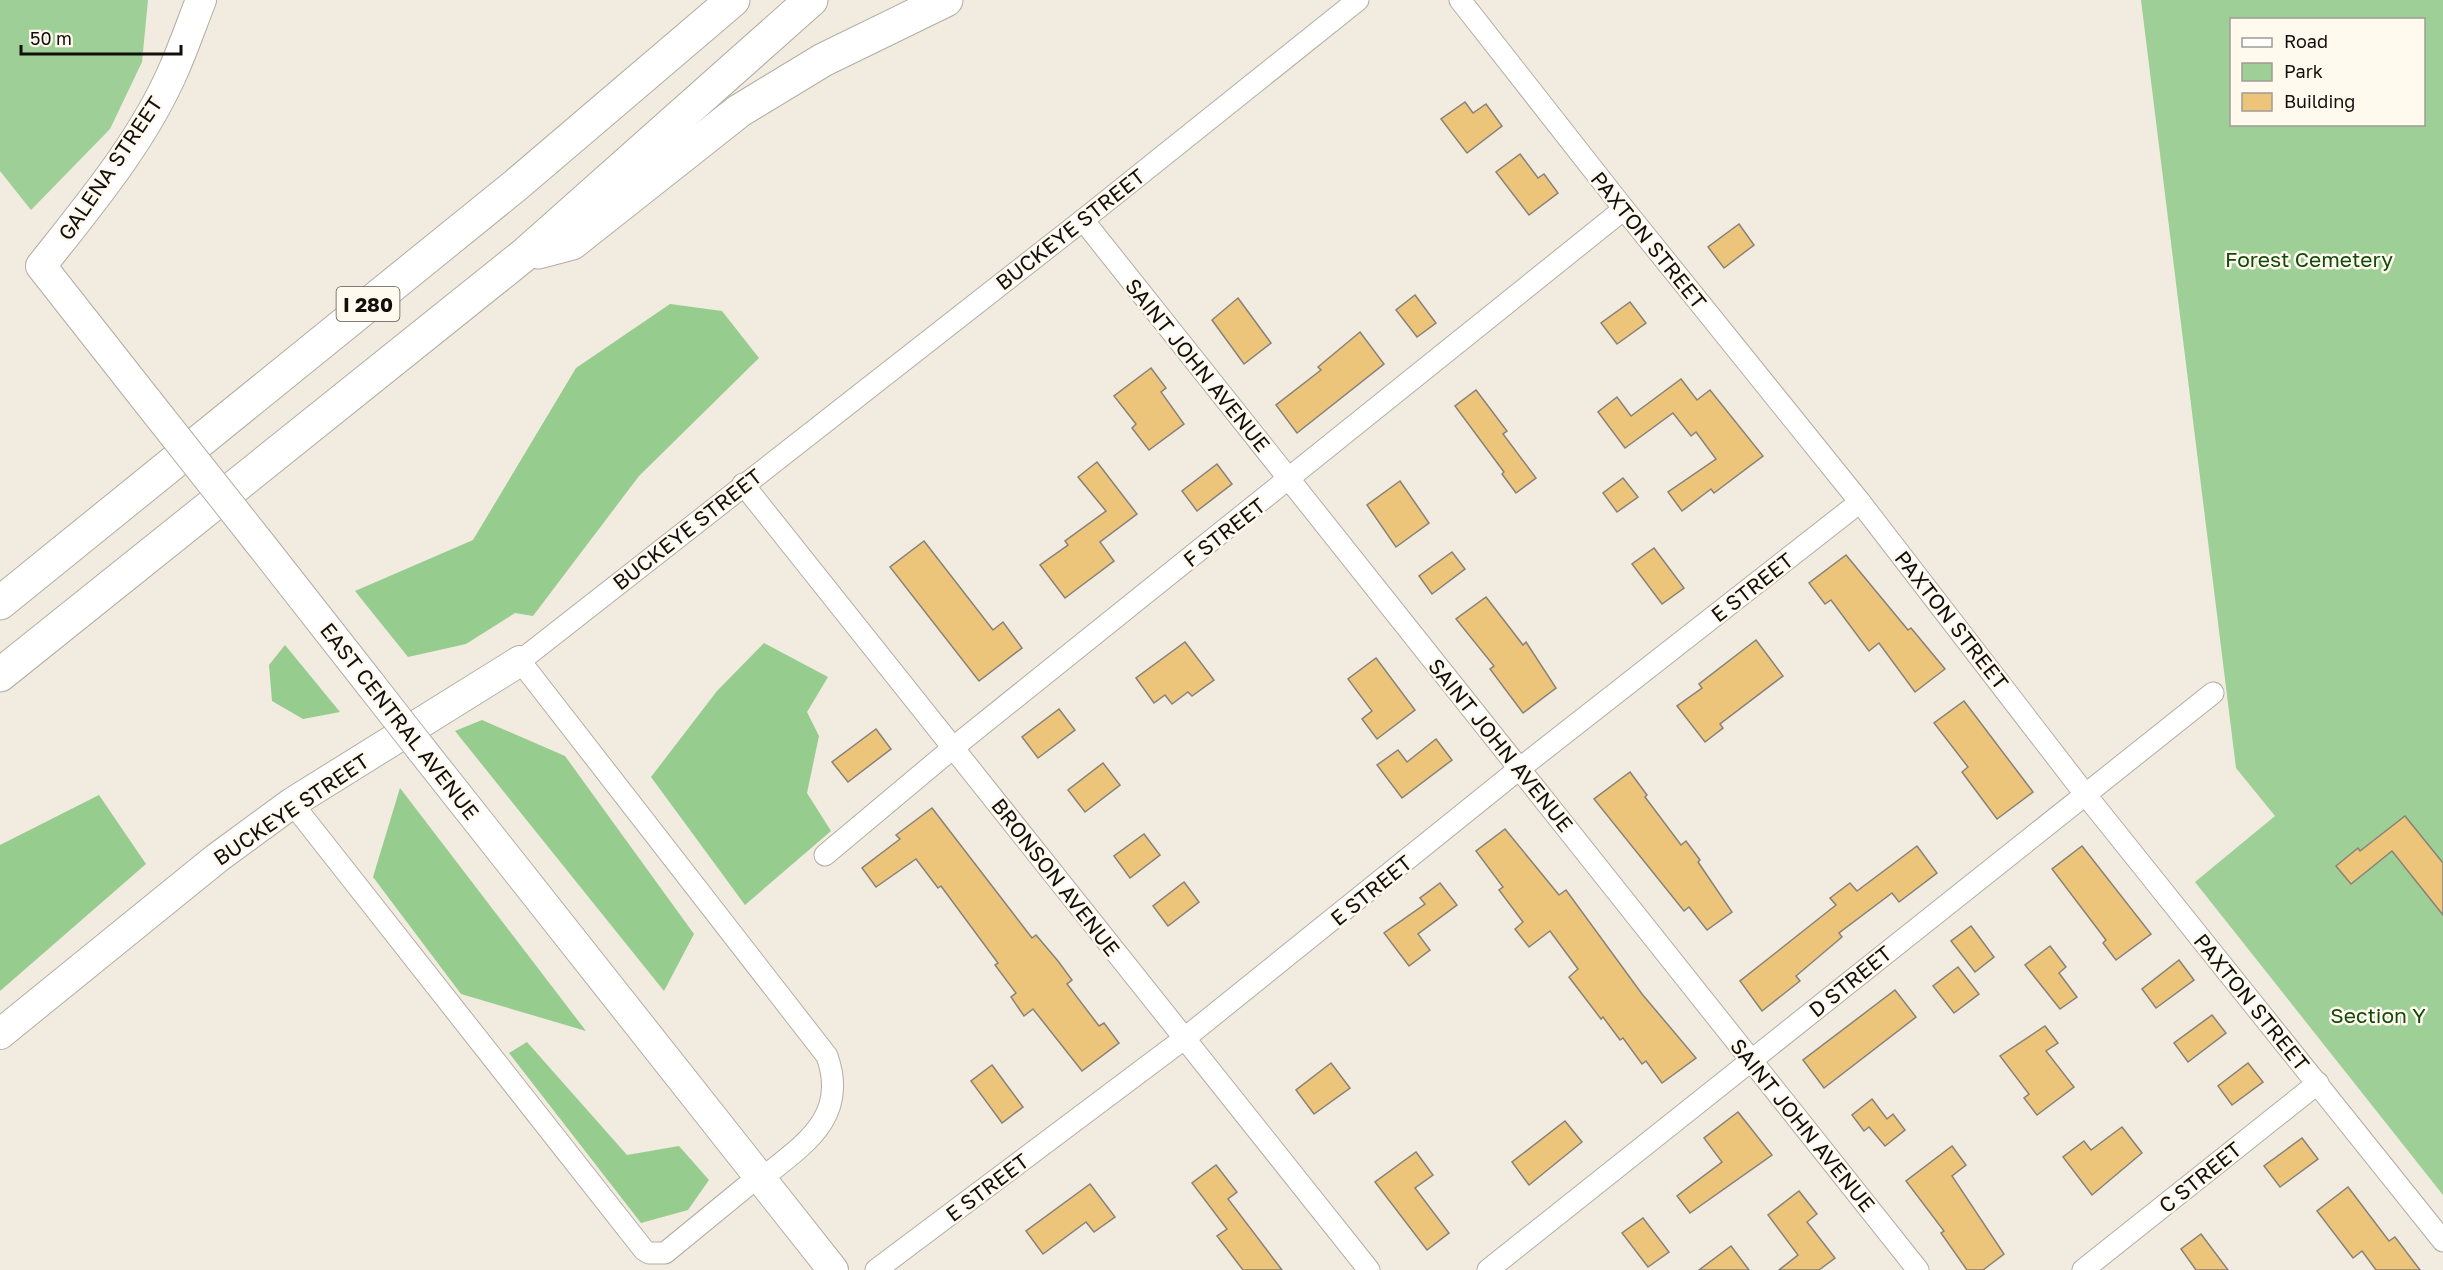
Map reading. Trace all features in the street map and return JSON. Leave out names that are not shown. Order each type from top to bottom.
[{"type":"highway","name":"I 280","points":[[0,603],[516,185],[733,0]]},
{"type":"highway","name":"I 280","points":[[0,675],[524,255],[811,0]]},
{"type":"highway","points":[[524,255],[572,243],[739,111],[823,60],[946,0]]},
{"type":"street","name":"GALENA STREET","points":[[40,266],[85,210],[138,134],[174,70],[201,0]]},
{"type":"street","name":"BUCKEYE STREET","points":[[0,1034],[217,858],[292,803],[520,661],[743,484],[1083,220],[1358,0]]},
{"type":"street","name":"PAXTON STREET","points":[[1460,0],[1624,209],[1860,502],[2085,794],[2443,1241]]},
{"type":"street","name":"F STREET","points":[[825,855],[954,747],[1290,480],[1624,209]]},
{"type":"street","name":"SAINT JOHN AVENUE","points":[[1083,220],[1918,1270]]},
{"type":"street","name":"EAST CENTRAL AVENUE","points":[[40,266],[833,1270]]},
{"type":"street","name":"BRONSON AVENUE","points":[[743,484],[1369,1270]]},
{"type":"street","name":"E STREET","points":[[876,1270],[1185,1038],[1520,769],[1860,502]]},
{"type":"street","points":[[292,803],[644,1250],[649,1253],[665,1253],[813,1136],[825,1118],[833,1090],[833,1078],[827,1056],[520,661]]},
{"type":"street","name":"D STREET","points":[[1488,1270],[2213,693]]},
{"type":"street","name":"C STREET","points":[[2083,1270],[2318,1083]]},
{"type":"green space","points":[[0,0],[148,0],[142,62],[110,129],[31,210],[0,171]]},
{"type":"green space","name":"Forest Cemetery","points":[[2141,0],[2443,0],[2443,1195],[2195,882],[2275,816],[2236,768]]},
{"type":"green space","points":[[670,304],[722,311],[759,358],[639,476],[533,616],[515,613],[466,644],[408,657],[355,591],[473,540],[576,368]]},
{"type":"green space","points":[[764,643],[828,677],[807,712],[819,736],[807,793],[831,831],[745,905],[651,777],[717,691]]},
{"type":"green space","points":[[285,645],[340,712],[303,719],[272,701],[269,665]]},
{"type":"green space","points":[[482,720],[565,756],[694,934],[664,991],[455,731]]},
{"type":"green space","points":[[400,788],[586,1031],[461,994],[373,877]]},
{"type":"green space","points":[[99,795],[146,864],[0,991],[0,845]]},
{"type":"green space","points":[[527,1042],[627,1155],[679,1146],[709,1180],[688,1210],[641,1223],[509,1053]]},
{"type":"building","points":[[1465,102],[1473,113],[1486,104],[1502,126],[1467,153],[1441,119]]},
{"type":"building","points":[[1520,154],[1538,178],[1544,174],[1558,193],[1529,215],[1496,172]]},
{"type":"building","points":[[1739,224],[1754,245],[1724,268],[1708,247]]},
{"type":"building","points":[[1415,295],[1436,323],[1417,337],[1396,310]]},
{"type":"building","points":[[1238,298],[1271,343],[1244,364],[1212,320]]},
{"type":"building","points":[[1630,302],[1646,323],[1617,344],[1601,323]]},
{"type":"building","points":[[1360,332],[1384,364],[1297,433],[1276,405],[1321,370],[1318,367]]},
{"type":"building","points":[[1151,368],[1166,388],[1161,392],[1184,424],[1149,450],[1132,428],[1136,424],[1114,396]]},
{"type":"building","points":[[1681,379],[1697,400],[1710,390],[1763,456],[1714,493],[1711,489],[1682,511],[1668,492],[1716,459],[1696,432],[1691,436],[1673,413],[1625,448],[1598,412],[1617,397],[1631,416]]},
{"type":"building","points":[[1476,390],[1507,431],[1503,434],[1536,478],[1516,493],[1502,474],[1504,472],[1455,406]]},
{"type":"building","points":[[1097,462],[1137,514],[1100,542],[1114,561],[1065,598],[1040,565],[1068,545],[1065,541],[1106,511],[1078,477]]},
{"type":"building","points":[[1217,464],[1232,484],[1197,511],[1182,491]]},
{"type":"building","points":[[1623,478],[1638,497],[1617,512],[1603,493]]},
{"type":"building","points":[[1400,481],[1429,523],[1396,547],[1367,505]]},
{"type":"building","points":[[924,541],[993,630],[1003,622],[1022,648],[979,681],[890,567]]},
{"type":"building","points":[[1654,548],[1684,588],[1662,604],[1632,564]]},
{"type":"building","points":[[1452,552],[1465,569],[1432,594],[1419,576]]},
{"type":"building","points":[[1846,555],[1908,630],[1911,628],[1945,669],[1915,692],[1879,643],[1869,651],[1831,600],[1825,604],[1809,583]]},
{"type":"building","points":[[1486,597],[1523,645],[1526,642],[1556,688],[1523,713],[1490,669],[1494,666],[1456,619]]},
{"type":"building","points":[[1756,640],[1783,676],[1720,724],[1723,728],[1705,742],[1677,706],[1702,688],[1699,684]]},
{"type":"building","points":[[1185,642],[1214,680],[1192,696],[1188,692],[1172,704],[1165,695],[1154,703],[1136,678]]},
{"type":"building","points":[[1376,658],[1415,710],[1377,739],[1362,719],[1372,711],[1348,679]]},
{"type":"building","points":[[1964,701],[2033,792],[1997,819],[1962,772],[1968,767],[1934,723]]},
{"type":"building","points":[[1059,709],[1075,730],[1038,758],[1022,737]]},
{"type":"building","points":[[876,729],[891,749],[848,782],[832,762]]},
{"type":"building","points":[[1436,739],[1452,760],[1402,798],[1377,765],[1398,750],[1407,762]]},
{"type":"building","points":[[1103,763],[1120,785],[1085,812],[1068,790]]},
{"type":"building","points":[[1630,772],[1647,795],[1645,797],[1681,845],[1686,841],[1700,860],[1698,862],[1732,912],[1707,930],[1689,907],[1684,911],[1594,799]]},
{"type":"building","points":[[932,808],[1032,938],[1036,935],[1058,961],[1072,980],[1067,984],[1099,1026],[1104,1023],[1119,1043],[1082,1071],[1033,1009],[1024,1016],[1011,997],[1016,993],[995,965],[998,963],[941,886],[938,888],[916,859],[876,887],[862,868],[900,839],[896,835]]},
{"type":"building","points":[[2405,816],[2443,863],[2443,915],[2392,851],[2351,884],[2336,866],[2358,848],[2360,851]]},
{"type":"building","points":[[1505,829],[1559,895],[1566,890],[1642,994],[1696,1058],[1662,1083],[1646,1061],[1642,1064],[1623,1038],[1620,1040],[1603,1017],[1601,1019],[1569,977],[1578,969],[1550,931],[1529,947],[1515,929],[1523,922],[1499,890],[1503,887],[1476,851]]},
{"type":"building","points":[[1144,834],[1160,855],[1130,878],[1114,856]]},
{"type":"building","points":[[1917,846],[1937,873],[1899,902],[1892,893],[1839,933],[1842,937],[1796,976],[1800,981],[1762,1011],[1740,981],[1836,905],[1830,898],[1850,883],[1857,891]]},
{"type":"building","points":[[2082,846],[2151,934],[2116,960],[2103,943],[2106,940],[2052,869]]},
{"type":"building","points":[[1184,882],[1199,902],[1168,926],[1153,906]]},
{"type":"building","points":[[1440,883],[1457,905],[1418,934],[1430,950],[1409,966],[1384,933],[1425,904],[1420,898]]},
{"type":"building","points":[[1971,926],[1994,957],[1975,972],[1951,941]]},
{"type":"building","points":[[2050,946],[2066,967],[2059,973],[2077,997],[2060,1009],[2025,965]]},
{"type":"building","points":[[2179,960],[2194,980],[2156,1008],[2142,989]]},
{"type":"building","points":[[1958,967],[1979,994],[1954,1013],[1933,986]]},
{"type":"building","points":[[1895,990],[1916,1017],[1824,1088],[1803,1060]]},
{"type":"building","points":[[2212,1015],[2226,1033],[2188,1062],[2174,1043]]},
{"type":"building","points":[[2045,1026],[2058,1043],[2046,1051],[2074,1087],[2037,1115],[2024,1098],[2029,1094],[2000,1056]]},
{"type":"building","points":[[1331,1063],[1350,1088],[1314,1114],[1296,1090]]},
{"type":"building","points":[[2248,1063],[2263,1082],[2232,1105],[2218,1086]]},
{"type":"building","points":[[992,1065],[1023,1107],[1002,1123],[971,1081]]},
{"type":"building","points":[[1872,1099],[1887,1119],[1893,1114],[1905,1130],[1885,1146],[1869,1127],[1864,1131],[1852,1115]]},
{"type":"building","points":[[1738,1112],[1772,1155],[1690,1213],[1677,1196],[1722,1162],[1704,1138]]},
{"type":"building","points":[[1565,1121],[1582,1142],[1529,1185],[1512,1162]]},
{"type":"building","points":[[2122,1127],[2142,1153],[2092,1195],[2063,1157],[2084,1141],[2091,1150]]},
{"type":"building","points":[[2302,1138],[2318,1159],[2280,1187],[2264,1166]]},
{"type":"building","points":[[1952,1146],[1966,1165],[1952,1176],[2004,1254],[1983,1270],[1967,1270],[1941,1233],[1944,1231],[1906,1181]]},
{"type":"building","points":[[1416,1152],[1433,1175],[1415,1188],[1449,1233],[1427,1250],[1375,1182]]},
{"type":"building","points":[[1216,1165],[1237,1192],[1228,1199],[1282,1270],[1243,1270],[1217,1236],[1227,1229],[1192,1183]]},
{"type":"building","points":[[1090,1184],[1115,1217],[1094,1232],[1086,1222],[1043,1254],[1026,1231]]},
{"type":"building","points":[[2348,1187],[2389,1241],[2395,1237],[2420,1270],[2376,1270],[2362,1251],[2353,1258],[2317,1211]]},
{"type":"building","points":[[1799,1191],[1817,1214],[1807,1222],[1835,1258],[1819,1270],[1779,1270],[1798,1255],[1768,1215]]},
{"type":"building","points":[[1643,1218],[1669,1252],[1648,1267],[1622,1233]]},
{"type":"building","points":[[2201,1234],[2228,1270],[2196,1270],[2181,1249]]},
{"type":"building","points":[[1731,1246],[1749,1270],[1699,1270]]},
{"type":"park label","name":"Section Y","points":[[2378,1015]]}]
